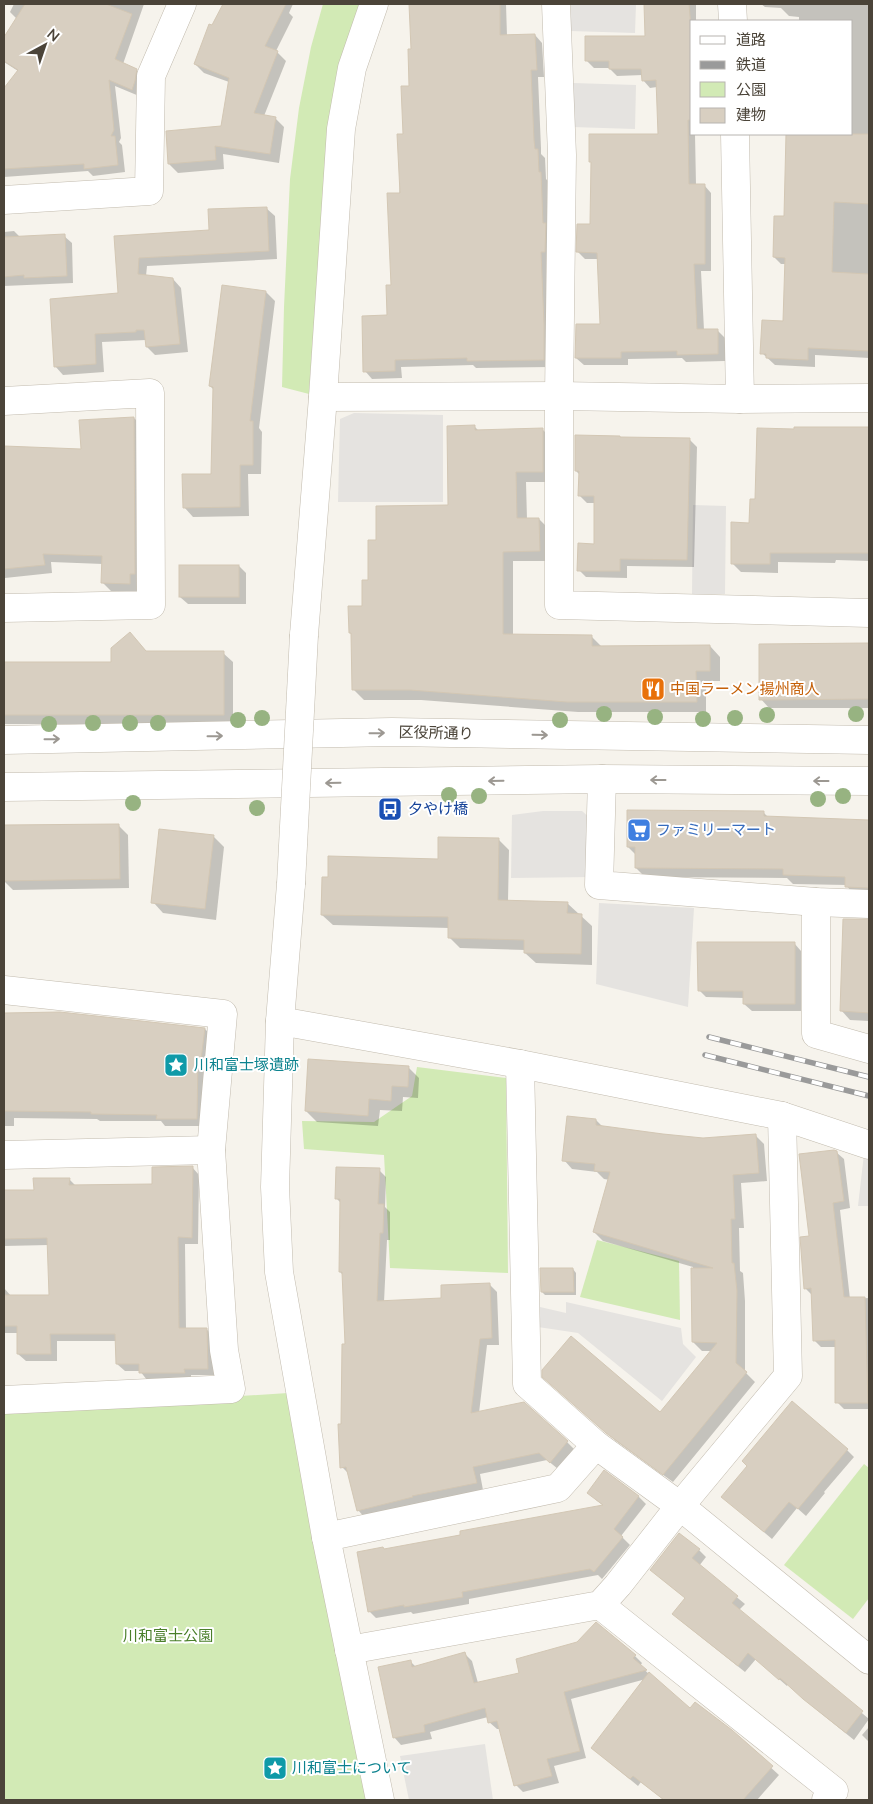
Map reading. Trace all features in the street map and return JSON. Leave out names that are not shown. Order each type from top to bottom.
[{"type":"street","points":[[4,200],[149,191],[150,76],[182,4]]},
{"type":"street","points":[[374,4],[352,68],[341,129],[323,397],[304,635],[291,884],[280,1021],[275,1187],[279,1272],[326,1537],[380,1800]]},
{"type":"street","points":[[556,4],[562,155],[559,605],[869,613]]},
{"type":"street","points":[[732,4],[733,20]]},
{"type":"street","points":[[735,135],[740,399]]},
{"type":"street","points":[[4,402],[150,393],[151,605],[4,608]]},
{"type":"street","points":[[323,397],[869,398]]},
{"type":"street","name":"区役所通り","points":[[4,740],[392,732],[869,740]]},
{"type":"street","points":[[4,787],[602,779],[869,781]]},
{"type":"street","points":[[602,779],[599,885],[816,902],[869,904]]},
{"type":"street","points":[[816,902],[816,1034],[869,1049]]},
{"type":"street","points":[[4,990],[223,1014],[211,1150],[224,1350],[231,1389],[4,1400]]},
{"type":"street","points":[[280,1021],[520,1064],[782,1116],[869,1145]]},
{"type":"street","points":[[520,1064],[527,1384],[596,1445],[680,1506],[865,1647]]},
{"type":"street","points":[[348,1650],[600,1605],[788,1376],[782,1116]]},
{"type":"street","points":[[4,1155],[211,1150]]},
{"type":"street","points":[[326,1537],[558,1488],[596,1445]]},
{"type":"street","points":[[600,1605],[834,1791],[826,1800]]},
{"type":"green space","points":[[323,4],[360,4],[321,224],[309,394],[282,387],[284,307],[290,179],[299,108],[311,47]]},
{"type":"green space","points":[[417,1067],[506,1078],[508,1273],[390,1268],[384,1155],[304,1149],[302,1121],[374,1122],[412,1096]]},
{"type":"green space","points":[[597,1240],[679,1261],[680,1320],[580,1297]]},
{"type":"green space","name":"川和富士公園","points":[[288,1393],[366,1800],[4,1800],[4,1411]]},
{"type":"green space","points":[[864,1464],[869,1468],[869,1598],[853,1619],[784,1565]]},
{"type":"shaded area","points":[[571,4],[636,4],[635,33],[570,31]]},
{"type":"shaded area","points":[[573,83],[636,85],[635,129],[572,127]]},
{"type":"shaded area","points":[[354,413],[443,415],[443,502],[338,502],[340,419]]},
{"type":"shaded area","points":[[693,505],[726,506],[725,594],[692,594]]},
{"type":"shaded area","points":[[543,811],[582,811],[592,820],[593,877],[511,878],[512,815]]},
{"type":"shaded area","points":[[599,903],[694,908],[688,1007],[596,984]]},
{"type":"shaded area","points":[[864,1154],[869,1156],[869,1206],[858,1206]]},
{"type":"shaded area","points":[[566,1302],[681,1328],[683,1344],[696,1357],[662,1401],[578,1333],[538,1327],[540,1307],[566,1313]]},
{"type":"shaded area","points":[[485,1744],[493,1800],[409,1800],[400,1756]]},
{"type":"building","points":[[25,4],[106,4],[132,14],[115,59],[137,69],[132,90],[109,80],[114,130],[111,136],[115,136],[118,165],[84,169],[84,164],[4,169],[4,88],[18,70],[4,61],[4,37]]},
{"type":"building","points":[[223,4],[286,4],[265,46],[278,51],[254,113],[276,117],[270,154],[215,146],[216,160],[168,164],[166,131],[221,126],[229,78],[194,64],[209,24],[212,25]]},
{"type":"building","points":[[409,4],[500,4],[500,35],[535,34],[537,70],[531,70],[534,140],[535,149],[538,149],[539,172],[541,172],[543,223],[546,223],[545,252],[541,252],[544,360],[467,361],[467,358],[395,360],[395,371],[363,372],[362,316],[387,315],[386,285],[391,285],[387,193],[400,193],[397,134],[403,134],[401,86],[409,86],[408,49],[411,49]]},
{"type":"building","points":[[644,4],[689,4],[689,184],[705,184],[705,264],[694,264],[697,329],[718,329],[718,354],[677,355],[677,351],[621,352],[621,358],[575,358],[576,324],[600,324],[597,253],[576,252],[577,224],[590,224],[591,162],[589,162],[589,134],[658,134],[656,80],[642,81],[641,69],[609,69],[609,61],[585,61],[585,36],[645,36]]},
{"type":"building","points":[[869,134],[869,204],[834,202],[832,272],[869,274],[869,351],[808,348],[808,360],[766,358],[766,354],[760,354],[762,320],[783,321],[785,258],[773,257],[774,216],[784,216],[786,135]]},
{"type":"building","points":[[267,207],[269,251],[139,258],[138,274],[173,278],[180,344],[146,347],[144,330],[95,334],[96,364],[54,367],[50,299],[118,293],[114,236],[209,230],[208,209]]},
{"type":"building","points":[[65,234],[67,276],[24,278],[24,275],[4,277],[4,237]]},
{"type":"building","points":[[222,285],[266,291],[250,421],[253,421],[253,465],[240,465],[240,507],[183,508],[182,474],[211,474],[213,387],[209,386]]},
{"type":"building","points":[[134,417],[135,574],[130,574],[130,584],[101,583],[102,556],[43,554],[45,565],[4,569],[4,446],[81,449],[79,420]]},
{"type":"building","points":[[475,425],[475,430],[543,428],[543,472],[516,472],[517,518],[539,518],[540,551],[503,552],[503,634],[592,635],[592,646],[710,645],[710,671],[696,671],[697,702],[567,702],[410,690],[352,690],[351,633],[349,633],[348,606],[362,606],[362,580],[368,580],[368,540],[376,540],[376,506],[448,505],[447,426]]},
{"type":"building","points":[[794,427],[869,427],[869,553],[770,553],[770,564],[731,564],[731,522],[749,523],[750,499],[755,499],[757,428],[794,429]]},
{"type":"building","points":[[575,435],[690,438],[687,560],[620,559],[620,571],[577,571],[578,543],[594,544],[594,496],[578,496],[579,471],[575,471]]},
{"type":"building","points":[[179,565],[239,565],[239,597],[179,597]]},
{"type":"building","points":[[130,632],[146,651],[224,651],[224,715],[4,715],[4,662],[111,662],[111,648]]},
{"type":"building","points":[[869,643],[869,699],[759,700],[759,644]]},
{"type":"building","points":[[627,810],[764,811],[764,816],[869,820],[869,888],[845,887],[845,877],[783,875],[783,869],[635,868],[635,847],[627,847]]},
{"type":"building","points":[[119,824],[120,879],[4,881],[4,825]]},
{"type":"building","points":[[159,829],[214,835],[205,909],[151,903]]},
{"type":"building","points":[[438,837],[499,838],[498,900],[568,902],[567,913],[582,914],[581,954],[524,953],[524,940],[448,938],[448,917],[321,915],[322,877],[328,877],[328,856],[438,859]]},
{"type":"building","points":[[843,919],[869,919],[869,1013],[840,1011]]},
{"type":"building","points":[[697,942],[795,942],[795,1004],[743,1004],[743,991],[698,991]]},
{"type":"building","points":[[60,1012],[205,1028],[201,1060],[198,1059],[197,1119],[156,1119],[157,1115],[91,1114],[91,1112],[4,1111],[4,1013]]},
{"type":"building","points":[[308,1059],[409,1066],[408,1087],[392,1086],[391,1101],[369,1099],[368,1116],[305,1111]]},
{"type":"building","points":[[567,1116],[596,1119],[596,1125],[703,1138],[756,1134],[759,1173],[733,1175],[735,1219],[731,1219],[732,1263],[734,1263],[737,1291],[736,1363],[747,1372],[663,1475],[606,1433],[542,1377],[542,1370],[571,1336],[660,1412],[717,1343],[692,1342],[691,1268],[713,1268],[593,1232],[610,1172],[594,1171],[595,1164],[562,1161]]},
{"type":"building","points":[[837,1151],[844,1201],[833,1203],[844,1297],[865,1297],[868,1403],[835,1403],[835,1340],[813,1341],[811,1288],[804,1289],[800,1237],[809,1236],[799,1154]]},
{"type":"building","points":[[193,1166],[192,1238],[178,1237],[179,1328],[207,1328],[208,1369],[184,1369],[185,1373],[139,1373],[139,1364],[116,1364],[115,1334],[50,1334],[51,1354],[17,1354],[17,1326],[4,1326],[4,1295],[49,1295],[47,1238],[4,1239],[4,1190],[34,1190],[33,1178],[70,1178],[69,1185],[152,1184],[152,1167]]},
{"type":"building","points":[[336,1167],[380,1168],[378,1204],[384,1204],[383,1233],[380,1233],[377,1301],[441,1298],[441,1285],[490,1283],[492,1338],[480,1339],[471,1413],[524,1402],[568,1441],[550,1463],[539,1453],[473,1467],[477,1483],[412,1496],[357,1511],[346,1467],[340,1468],[338,1424],[341,1424],[342,1344],[345,1344],[342,1272],[339,1272],[340,1199],[335,1199]]},
{"type":"building","points":[[540,1268],[573,1268],[574,1292],[541,1292]]},
{"type":"building","points":[[792,1401],[848,1449],[798,1509],[789,1502],[764,1532],[721,1497],[747,1466],[742,1461]]},
{"type":"building","points":[[604,1470],[639,1496],[614,1529],[623,1537],[594,1572],[590,1569],[462,1592],[463,1597],[368,1612],[357,1552],[460,1535],[460,1531],[603,1505],[587,1493]]},
{"type":"building","points":[[679,1533],[700,1549],[692,1558],[738,1596],[732,1603],[863,1711],[846,1733],[748,1653],[738,1666],[672,1614],[685,1598],[650,1570]]},
{"type":"building","points":[[596,1622],[636,1655],[633,1658],[647,1670],[564,1692],[580,1751],[547,1759],[552,1776],[514,1786],[497,1721],[488,1723],[485,1708],[424,1725],[425,1732],[393,1738],[378,1667],[411,1660],[412,1667],[465,1652],[474,1683],[519,1673],[516,1659],[577,1642]]},
{"type":"building","points":[[649,1672],[690,1708],[695,1702],[732,1730],[773,1766],[743,1800],[664,1800],[633,1776],[630,1779],[591,1748]]},
{"type":"railway","points":[[709,1037],[869,1077]]},
{"type":"railway","points":[[705,1055],[869,1096]]},
{"type":"place","name":"中国ラーメン揚州商人","points":[[653,689]]},
{"type":"place","name":"夕やけ橋","points":[[390,809]]},
{"type":"place","name":"ファミリーマート","points":[[639,830]]},
{"type":"place","name":"川和富士塚遺跡","points":[[176,1065]]},
{"type":"place","name":"川和富士について","points":[[275,1768]]}]
